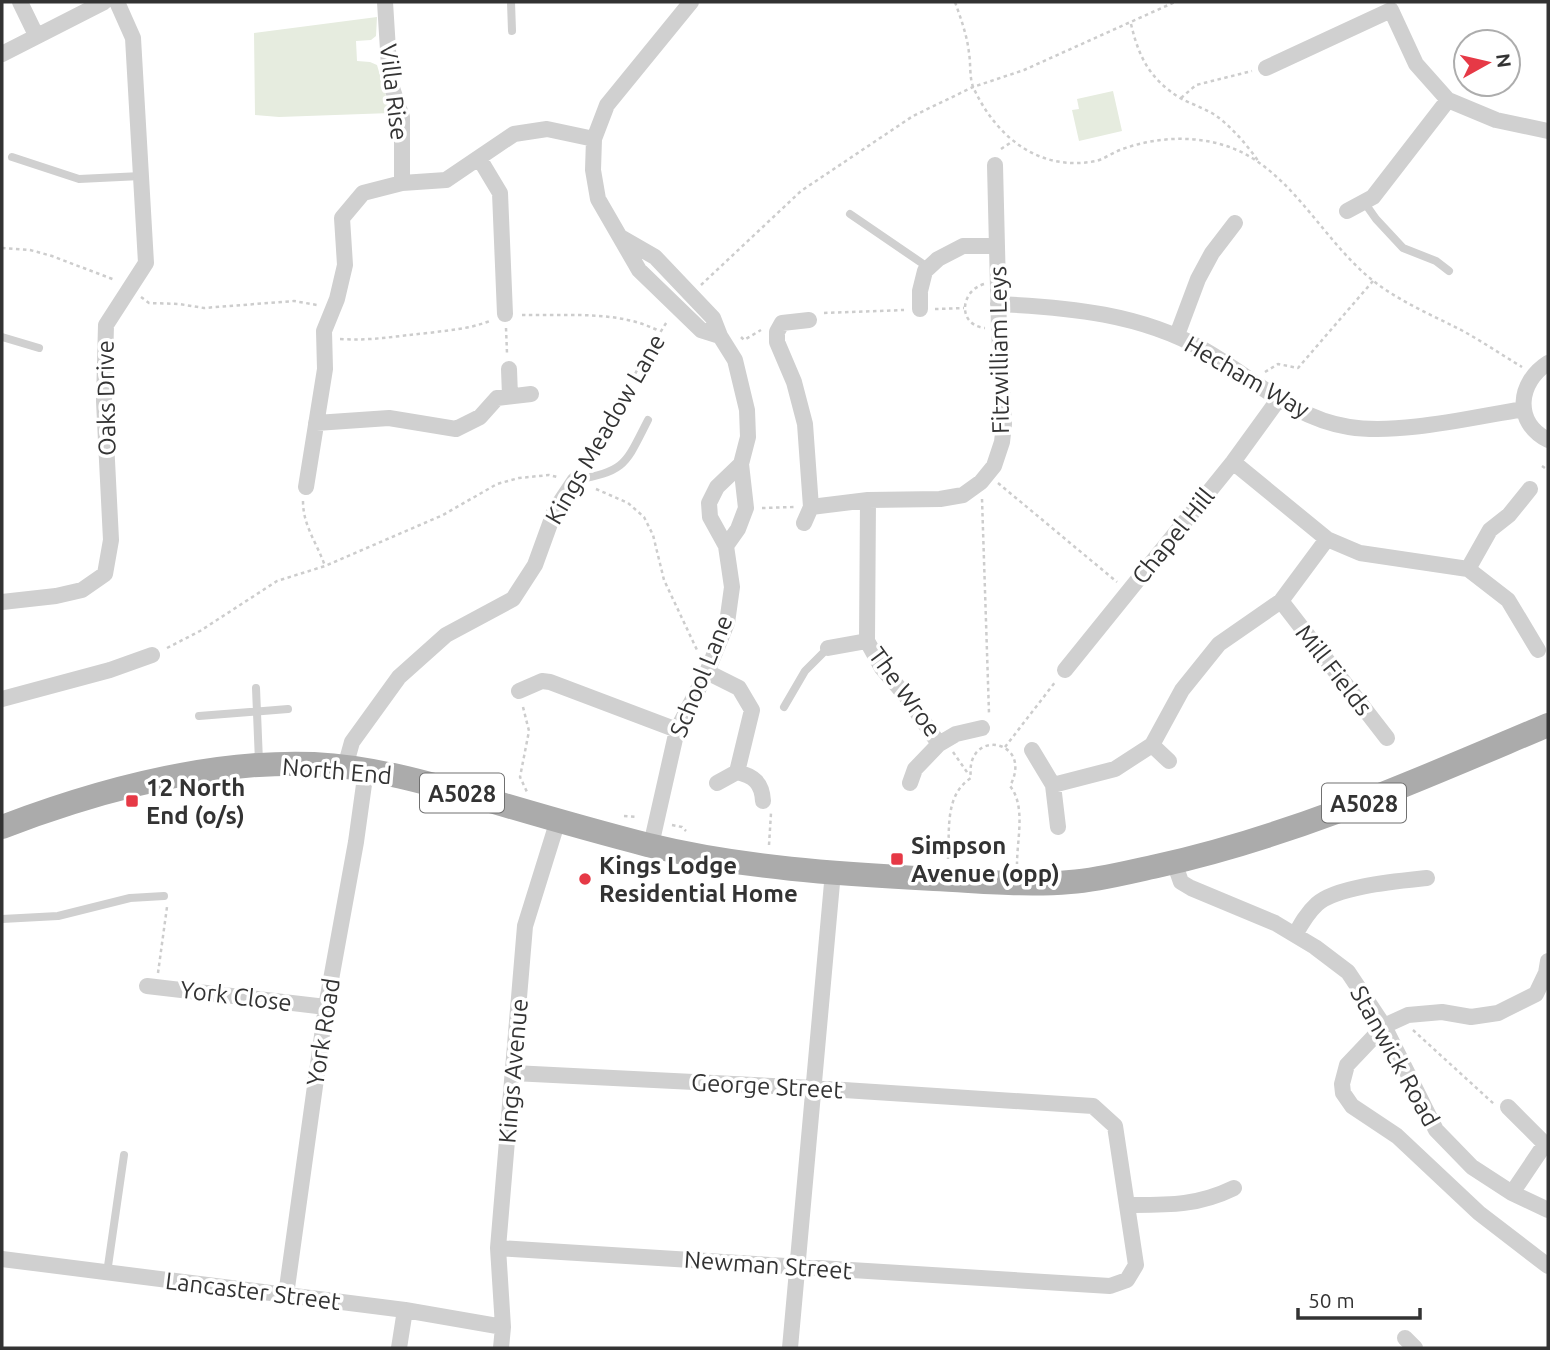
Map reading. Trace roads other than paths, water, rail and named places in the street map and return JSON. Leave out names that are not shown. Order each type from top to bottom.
[{"type":"main road","name":"A5028","points":[[558,820],[651,845],[740,863],[946,879],[1017,883],[1073,882],[1174,862],[1251,842],[1342,812],[1548,725]]},
{"type":"main road","name":"North End","points":[[2,827],[136,786],[190,775],[259,766],[313,764],[355,768],[414,779],[558,820]]},
{"type":"street","points":[[20,2],[36,35]]},
{"type":"street","points":[[2,54],[104,2]]},
{"type":"street","name":"Oaks Drive","points":[[2,601],[56,597],[82,590],[104,574],[111,540],[104,401],[106,325],[146,263],[133,38],[117,2]]},
{"type":"street","name":"Villa Rise","points":[[385,2],[390,82],[402,117],[402,183]]},
{"type":"street","points":[[691,2],[607,105],[594,139],[593,170],[598,199],[620,237],[655,257],[728,334],[747,410],[748,437],[741,464],[746,508],[738,529],[726,546]]},
{"type":"street","points":[[1266,68],[1406,2]]},
{"type":"street","points":[[1391,10],[1416,64],[1448,100],[1496,120],[1548,131]]},
{"type":"street","points":[[1347,211],[1373,197],[1448,100]]},
{"type":"street","points":[[306,487],[325,369],[324,337],[345,265],[342,218],[363,193],[402,183],[446,180],[513,134],[547,129],[594,139]]},
{"type":"street","points":[[479,158],[500,192],[505,314]]},
{"type":"street","name":"Fitzwilliam Leys","points":[[868,500],[963,495],[984,478],[998,458],[1004,424],[995,164]]},
{"type":"street","name":"Hecham Way","points":[[1177,335],[1207,262],[1236,223]]},
{"type":"street","name":"Fitzwilliam Leys","points":[[929,268],[938,259],[963,246],[997,246]]},
{"type":"street","points":[[920,310],[920,291],[925,271],[929,268]]},
{"type":"street","name":"Hecham Way","points":[[998,304],[1067,308],[1121,318],[1177,335],[1258,384],[1278,400],[1310,416],[1348,427],[1387,429],[1524,410]]},
{"type":"street","points":[[804,523],[811,507],[805,424],[794,382],[777,342],[777,332],[782,323],[809,320]]},
{"type":"street","points":[[1548,363],[1533,375],[1524,395],[1524,410],[1531,425],[1548,440]]},
{"type":"street","points":[[509,369],[510,396]]},
{"type":"street","points":[[316,423],[389,418],[456,429],[480,417],[497,398],[531,394]]},
{"type":"street","name":"Chapel Hill","points":[[1065,670],[1234,462],[1278,400]]},
{"type":"street","points":[[1234,462],[1327,539],[1360,553],[1468,569],[1508,600],[1538,650]]},
{"type":"street","name":"School Lane","points":[[651,845],[677,730],[727,623],[732,587],[726,546],[710,517],[709,503],[717,486],[741,464]]},
{"type":"street","name":"Kings Meadow Lane","points":[[355,768],[352,742],[399,677],[446,635],[513,599],[535,565],[555,510],[575,480]]},
{"type":"street","points":[[1468,569],[1490,530],[1509,514],[1530,489]]},
{"type":"street","points":[[811,507],[868,500]]},
{"type":"street","name":"The Wroe","points":[[868,500],[867,641],[882,668],[942,742],[986,721]]},
{"type":"street","name":"Mill Fields","points":[[1053,785],[1115,769],[1152,745],[1182,690],[1219,644],[1281,601],[1327,539]]},
{"type":"street","name":"Mill Fields","points":[[1281,601],[1387,738]]},
{"type":"street","name":"The Wroe","points":[[828,648],[867,641]]},
{"type":"street","points":[[2,699],[110,670],[152,655]]},
{"type":"street","points":[[710,664],[739,688],[751,710],[737,772]]},
{"type":"street","points":[[519,691],[542,681],[550,682],[677,730]]},
{"type":"street","points":[[910,783],[915,769],[942,742]]},
{"type":"street","points":[[1152,745],[1168,761]]},
{"type":"street","points":[[1031,750],[1053,785],[1058,827]]},
{"type":"street","name":"York Road","points":[[286,1295],[326,1007],[356,842],[355,768]]},
{"type":"street","points":[[717,783],[737,772],[751,775],[759,785],[763,801]]},
{"type":"street","name":"Kings Avenue","points":[[501,1348],[503,1327],[498,1248],[525,926],[558,820]]},
{"type":"street","name":"Stanwick Road","points":[[1174,862],[1181,882],[1295,935],[1348,972],[1384,1026],[1436,1130],[1472,1167],[1548,1210]]},
{"type":"street","points":[[790,1348],[833,872]]},
{"type":"street","points":[[1295,935],[1308,912],[1320,901],[1363,886],[1427,878]]},
{"type":"street","points":[[1548,961],[1546,973],[1536,994],[1498,1013],[1471,1017],[1442,1012],[1408,1015],[1384,1026],[1347,1065],[1343,1093],[1352,1106],[1397,1136],[1479,1213],[1548,1266]]},
{"type":"street","name":"York Close","points":[[151,986],[326,1007]]},
{"type":"street","name":"George Street","points":[[513,1073],[1093,1106],[1115,1126],[1127,1205]]},
{"type":"street","points":[[1501,1105],[1546,1144],[1512,1192]]},
{"type":"street","points":[[1127,1205],[1178,1206],[1212,1199],[1234,1188]]},
{"type":"street","name":"Newman Street","points":[[498,1248],[1110,1286],[1127,1280],[1136,1265],[1127,1205]]},
{"type":"street","name":"Lancaster Street","points":[[2,1259],[405,1310],[503,1327]]},
{"type":"street","points":[[399,1348],[405,1310]]},
{"type":"lane","points":[[511,2],[512,31]]},
{"type":"lane","points":[[12,157],[79,179],[141,176]]},
{"type":"lane","points":[[1364,202],[1403,248],[1436,261],[1449,271]]},
{"type":"lane","points":[[850,214],[929,268]]},
{"type":"lane","points":[[2,337],[39,348]]},
{"type":"lane","points":[[575,480],[612,473],[632,451],[648,420]]},
{"type":"lane","points":[[784,707],[805,671],[828,648]]},
{"type":"lane","points":[[256,688],[259,766]]},
{"type":"lane","points":[[200,716],[288,709]]},
{"type":"lane","points":[[2,919],[58,916],[130,898],[164,896]]},
{"type":"lane","points":[[107,1273],[124,1155]]},
{"type":"place","name":"12 North End (o/s)","points":[[132,801]]},
{"type":"place","name":"Simpson Avenue (opp)","points":[[897,859]]},
{"type":"place","name":"Kings Lodge Residential Home","points":[[585,879]]}]
